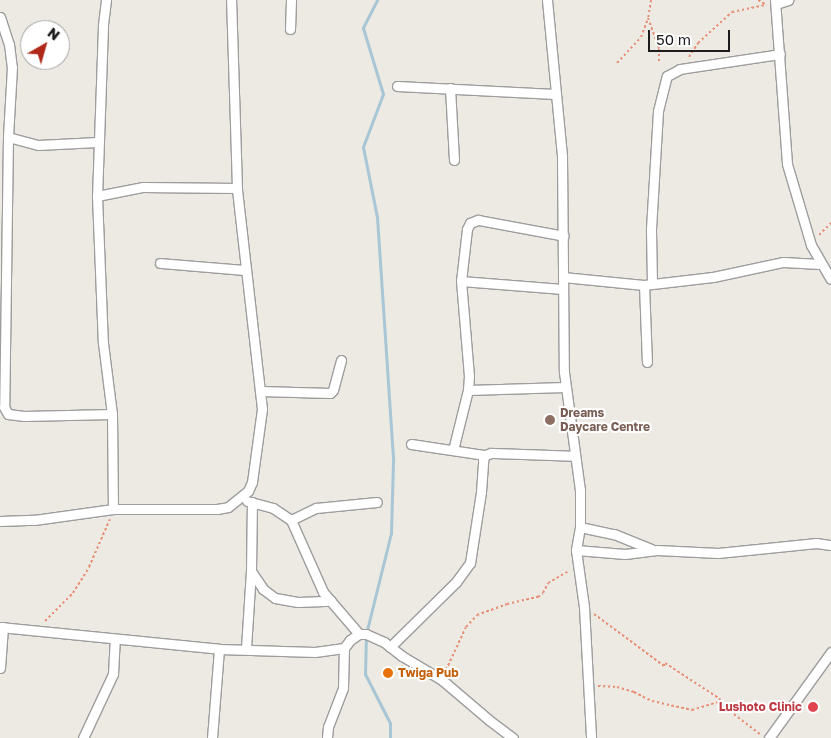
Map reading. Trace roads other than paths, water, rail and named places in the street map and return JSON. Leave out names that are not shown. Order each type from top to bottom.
[{"type":"street","points":[[106,0],[103,26],[96,196],[103,343],[112,414],[113,510]]},
{"type":"street","points":[[0,521],[34,520],[113,510],[217,509],[228,507],[248,492],[252,482],[262,409],[237,188],[231,0]]},
{"type":"street","points":[[290,29],[291,0]]},
{"type":"street","points":[[546,0],[554,94],[560,135],[564,236],[565,386],[580,490],[580,527],[576,550],[584,607],[592,738]]},
{"type":"street","points":[[788,0],[772,3],[780,54],[787,164],[810,245],[831,279]]},
{"type":"street","points":[[0,17],[9,44],[12,67],[8,137],[7,273],[2,334],[4,406],[8,414],[24,416],[112,414]]},
{"type":"street","points":[[647,362],[648,284],[658,110],[667,76],[680,69],[780,54]]},
{"type":"street","points":[[398,86],[554,94]]},
{"type":"street","points":[[450,88],[454,160]]},
{"type":"street","points":[[8,137],[38,145],[98,142]]},
{"type":"street","points":[[96,196],[144,187],[237,188]]},
{"type":"street","points":[[453,450],[468,390],[469,376],[461,281],[467,228],[474,221],[523,227],[564,236]]},
{"type":"street","points":[[563,277],[648,284],[713,277],[783,262],[820,264]]},
{"type":"street","points":[[160,263],[246,270]]},
{"type":"street","points":[[461,281],[563,289]]},
{"type":"street","points":[[260,391],[330,392],[333,390],[341,360]]},
{"type":"street","points":[[468,390],[565,386]]},
{"type":"street","points":[[411,444],[485,456],[491,453],[576,456]]},
{"type":"street","points":[[390,646],[456,582],[470,563],[485,456]]},
{"type":"street","points":[[239,500],[273,508],[291,520],[318,584],[359,634],[374,636],[402,656],[442,680],[513,738]]},
{"type":"street","points":[[246,648],[251,571],[252,502]]},
{"type":"street","points":[[291,520],[316,508],[377,502]]},
{"type":"street","points":[[580,527],[614,534],[644,547],[657,550]]},
{"type":"street","points":[[576,550],[625,554],[657,550],[718,553],[816,543],[831,545]]},
{"type":"street","points":[[251,571],[263,590],[275,598],[298,602],[331,602]]},
{"type":"street","points":[[0,668],[2,627],[115,640],[219,649],[246,648],[315,652],[344,648]]},
{"type":"street","points":[[327,738],[328,727],[343,688],[344,648],[350,640],[359,634]]},
{"type":"street","points":[[83,738],[113,674],[115,640]]},
{"type":"street","points":[[212,738],[219,649]]},
{"type":"street","points":[[770,738],[831,652]]},
{"type":"waterway","points":[[377,0],[363,28],[383,94],[363,147],[377,217],[393,461],[391,533],[366,634],[365,674],[390,723],[390,738]]},
{"type":"place","name":"Dreams Daycare Centre","points":[[550,420]]},
{"type":"place","name":"Twiga Pub","points":[[388,673]]},
{"type":"place","name":"Lushoto Clinic","points":[[813,707]]}]
